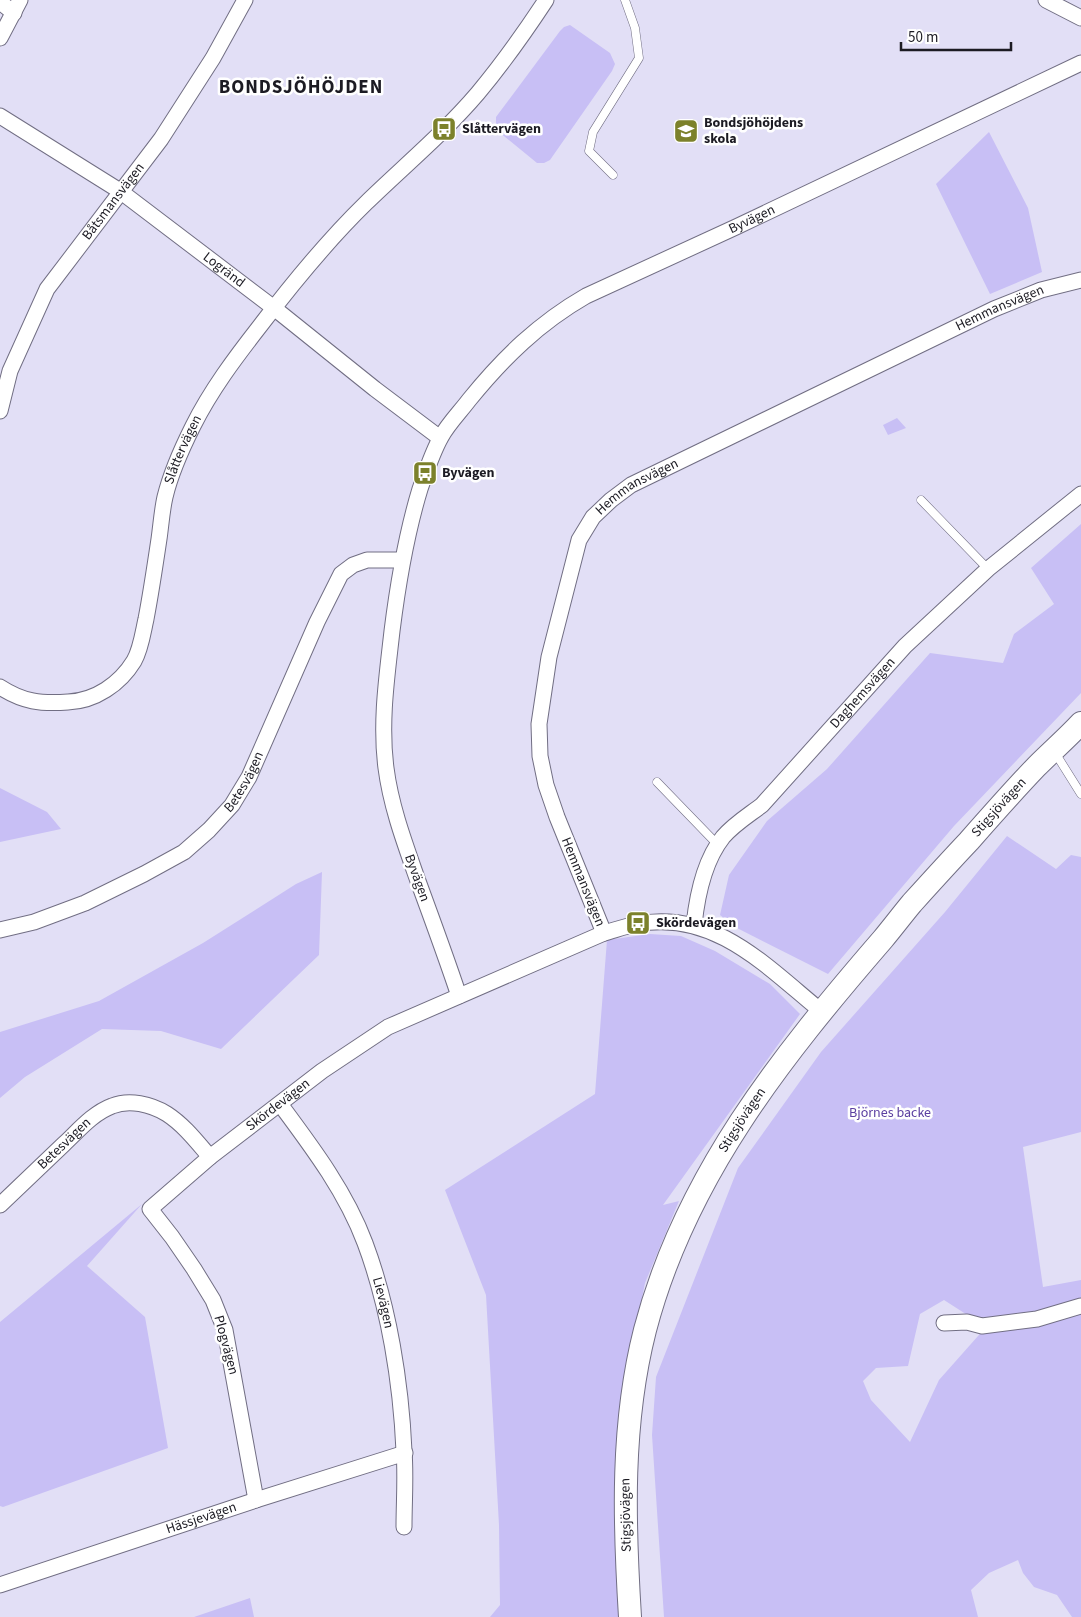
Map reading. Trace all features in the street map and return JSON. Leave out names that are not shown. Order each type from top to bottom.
[{"type":"main road","name":"Stigsjövägen","points":[[630,1617],[626,1483],[629,1424],[635,1377],[645,1331],[657,1290],[672,1249],[706,1179],[735,1130],[821,1011],[913,902],[1081,723]]},
{"type":"street","name":"Båtsmansvägen","points":[[0,411],[10,371],[47,290],[161,139],[213,58],[245,0]]},
{"type":"street","name":"Slåttervägen","points":[[0,688],[31,702],[78,702],[99,694],[120,680],[135,659],[144,629],[165,497],[177,460],[194,424],[216,387],[274,308],[339,232],[478,93],[546,0]]},
{"type":"street","points":[[1046,0],[1081,18]]},
{"type":"street","points":[[0,2],[17,6],[0,38]]},
{"type":"street","name":"Byvägen","points":[[459,996],[392,802],[386,768],[383,732],[384,695],[402,560],[425,473],[440,438],[489,376],[540,326],[562,310],[586,296],[1081,63]]},
{"type":"street","name":"Logränd","points":[[0,116],[120,191],[440,438]]},
{"type":"street","name":"Hemmansvägen","points":[[604,933],[546,785],[540,756],[539,732],[549,657],[569,572],[578,540],[593,517],[611,500],[632,486],[694,454],[994,309],[1041,290],[1081,280]]},
{"type":"street","name":"Daghemsvägen","points":[[694,925],[697,895],[714,852],[724,837],[740,821],[762,805],[905,646],[988,569],[1081,494]]},
{"type":"street","name":"Betesvägen","points":[[0,930],[34,922],[85,904],[184,852],[209,830],[232,805],[249,776],[341,574],[353,565],[367,560],[402,560]]},
{"type":"street","name":"Skördevägen","points":[[150,1209],[210,1157],[322,1070],[388,1027],[604,933],[638,923],[664,922],[694,925],[718,933],[743,947],[821,1011]]},
{"type":"street","name":"Betesvägen","points":[[0,1205],[80,1128],[112,1106],[130,1102],[147,1105],[166,1114],[186,1130],[210,1157]]},
{"type":"street","name":"Lievägen","points":[[280,1104],[316,1152],[344,1198],[365,1242],[379,1288],[390,1334],[400,1402],[404,1452],[404,1527]]},
{"type":"street","name":"Plogvägen","points":[[150,1209],[194,1268],[213,1300],[224,1330],[256,1500]]},
{"type":"street","points":[[944,1323],[966,1322],[982,1326],[1036,1318],[1081,1306]]},
{"type":"street","name":"Hässjevägen","points":[[0,1585],[404,1452]]},
{"type":"lane","points":[[612,175],[589,151],[593,132],[638,58],[635,28],[625,0]]},
{"type":"lane","points":[[921,500],[988,569]]},
{"type":"lane","points":[[1054,750],[1081,794]]},
{"type":"lane","points":[[657,782],[718,845]]},
{"type":"green space","points":[[570,25],[610,53],[615,64],[550,160],[544,163],[537,163],[499,132],[496,127],[496,117],[560,31]]},
{"type":"green space","points":[[989,132],[1028,208],[1042,272],[990,294],[936,184]]},
{"type":"green space","points":[[897,418],[906,428],[888,435],[883,425]]},
{"type":"green space","points":[[1081,524],[1081,693],[954,826],[828,974],[735,927],[720,915],[729,875],[767,821],[827,769],[930,653],[1003,663],[1014,634],[1054,604],[1031,568]]},
{"type":"green space","points":[[0,788],[47,812],[61,829],[0,842]]},
{"type":"green space","name":"Björnes backe","points":[[1007,836],[1056,869],[1071,855],[1081,857],[1081,1132],[1023,1147],[1043,1287],[1081,1280],[1081,1617],[1072,1617],[1057,1595],[1034,1587],[1023,1573],[1018,1560],[989,1573],[971,1590],[978,1617],[664,1617],[652,1435],[656,1377],[738,1168],[821,1052],[945,912]],"holes":[[[944,1300],[986,1327],[939,1380],[910,1442],[871,1400],[863,1381],[876,1368],[908,1366],[920,1314]]]},
{"type":"green space","points":[[322,872],[319,955],[221,1049],[161,1031],[102,1029],[25,1077],[0,1098],[0,1032],[99,1001],[203,943],[296,884]]},
{"type":"green space","points":[[650,934],[681,936],[715,951],[770,984],[800,1014],[663,1205],[679,1201],[645,1283],[626,1379],[623,1617],[490,1617],[500,1605],[499,1525],[486,1295],[445,1190],[595,1094],[607,940]]},
{"type":"green space","points":[[142,1204],[87,1266],[145,1317],[168,1448],[3,1507],[0,1506],[0,1322]]},
{"type":"green space","points":[[250,1598],[254,1617],[194,1617]]},
{"type":"place","name":"Slåttervägen","points":[[444,129]]},
{"type":"place","name":"Bondsjöhöjdens skola","points":[[686,131]]},
{"type":"place","name":"Byvägen","points":[[425,473]]},
{"type":"place","name":"Skördevägen","points":[[638,923]]},
{"type":"district","name":"BONDSJÖHÖJDEN","points":[[301,87]]}]
